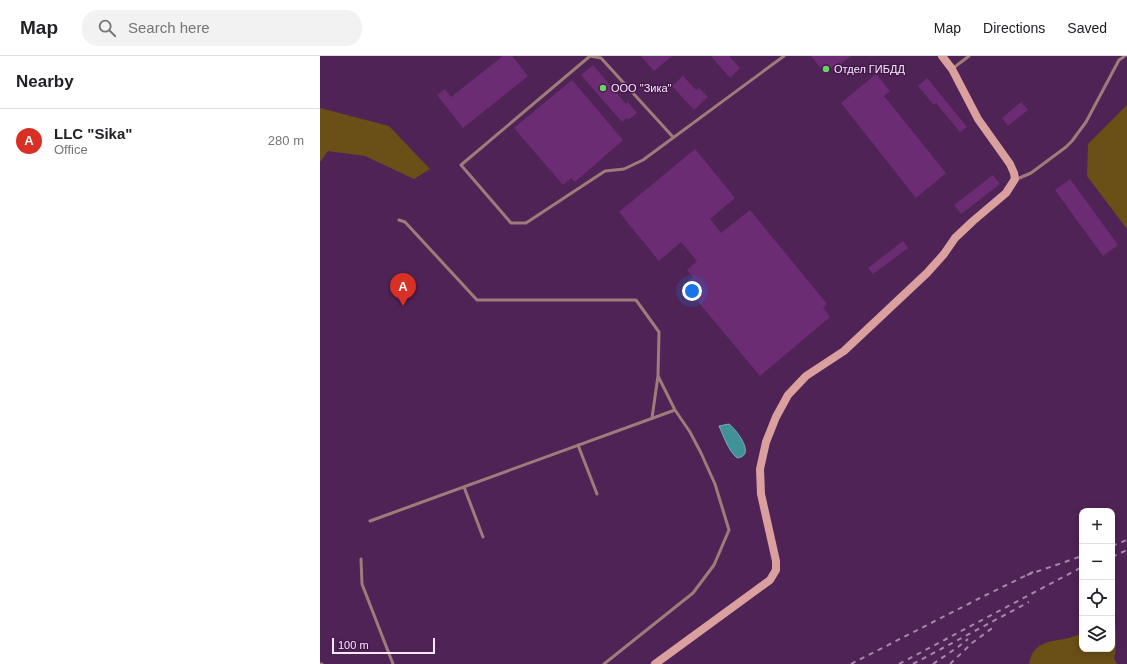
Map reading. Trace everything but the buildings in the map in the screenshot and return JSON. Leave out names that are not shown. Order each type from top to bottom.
[{"type":"street","points":[[655,664],[770,580],[776,570],[776,561],[761,494],[760,469],[766,442],[776,417],[788,395],[806,376],[844,351],[927,273],[944,254],[955,238],[1006,193],[1015,179],[1010,164],[978,119],[952,70],[942,56]]},
{"type":"lane","points":[[673,138],[602,58],[590,56],[461,165],[511,223],[526,224],[605,171],[624,169],[643,160],[673,138],[784,56]]},
{"type":"lane","points":[[952,70],[969,56]]},
{"type":"lane","points":[[1015,179],[1031,173],[1072,141],[1086,122],[1119,60],[1125,56]]},
{"type":"lane","points":[[399,220],[405,222],[477,300],[636,300],[659,332],[658,376],[652,418]]},
{"type":"lane","points":[[604,664],[693,593],[714,565],[728,536],[729,530],[715,484],[690,432],[676,410],[658,376]]},
{"type":"lane","points":[[370,521],[676,410]]},
{"type":"lane","points":[[578,445],[597,494]]},
{"type":"lane","points":[[464,487],[483,537]]},
{"type":"lane","points":[[361,559],[362,584],[393,664]]},
{"type":"shaded area","points":[[1127,105],[1127,229],[1087,176],[1088,144]]},
{"type":"shaded area","points":[[320,108],[389,126],[430,169],[414,179],[365,156],[328,151],[320,162]]},
{"type":"shaded area","points":[[729,424],[740,436],[745,448],[745,453],[743,456],[737,458],[726,443],[719,426]]},
{"type":"shaded area","points":[[1115,625],[1116,648],[1114,659],[1117,664],[1029,664],[1032,654],[1037,648],[1051,641],[1075,636],[1079,634],[1079,652],[1115,652]]},
{"type":"railway","points":[[1115,545],[1127,540]]},
{"type":"railway","points":[[1115,556],[1127,550]]},
{"type":"railway","points":[[1027,575],[1079,557]]},
{"type":"railway","points":[[899,664],[1079,569]]},
{"type":"railway","points":[[851,664],[1033,572]]},
{"type":"railway","points":[[913,664],[1029,602]]},
{"type":"railway","points":[[950,664],[972,643],[995,626]]},
{"type":"railway","points":[[933,664],[968,639]]},
{"type":"place","name":"Отдел ГИБДД","points":[[826,69]]},
{"type":"place","name":"ООО \"Зика\"","points":[[603,88]]},
{"type":"place","name":"LLC \"Sika\"","points":[[403,306]]}]
